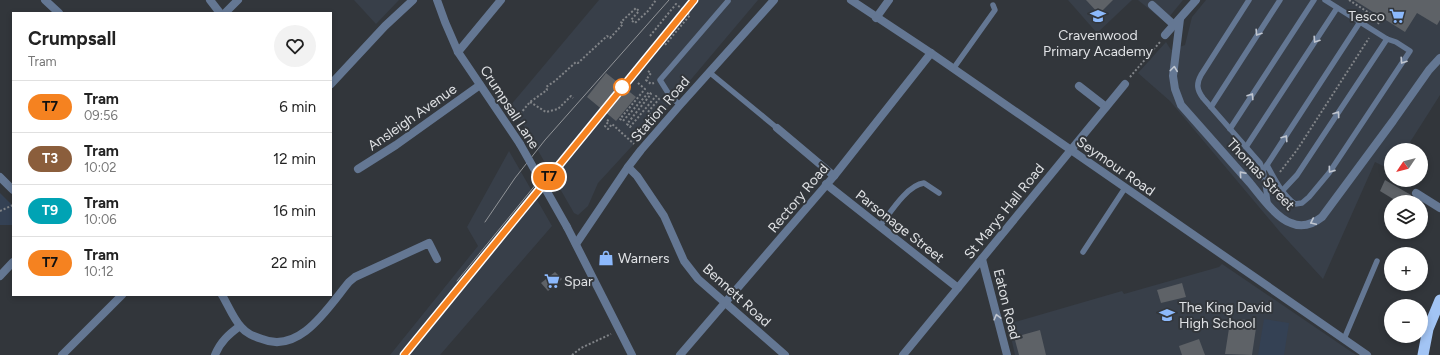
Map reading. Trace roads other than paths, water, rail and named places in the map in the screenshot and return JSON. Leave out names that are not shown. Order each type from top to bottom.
[{"type":"highway","points":[[1423,355],[1428,329],[1440,300]]},
{"type":"street","points":[[45,0],[58,12]]},
{"type":"street","points":[[210,0],[219,12]]},
{"type":"street","points":[[226,12],[238,0]]},
{"type":"street","points":[[332,83],[385,26],[413,0]]},
{"type":"street","name":"Crumpsall Lane","points":[[437,0],[458,52],[520,144],[567,227],[632,355]]},
{"type":"street","points":[[458,52],[501,0]]},
{"type":"street","name":"Station Road","points":[[576,244],[641,150],[774,0]]},
{"type":"street","name":"Seymour Road","points":[[851,0],[1367,355]]},
{"type":"street","points":[[876,18],[889,0]]},
{"type":"street","points":[[1166,35],[1196,0]]},
{"type":"street","points":[[1152,5],[1174,25]]},
{"type":"street","name":"Thomas Street","points":[[1180,19],[1173,76],[1175,89],[1182,105],[1268,204],[1281,218],[1291,224],[1303,225],[1313,223],[1322,217],[1429,70],[1440,58]]},
{"type":"street","name":"Rectory Road","points":[[680,355],[834,176],[931,54]]},
{"type":"street","name":"St Marys Hall Road","points":[[903,355],[1125,84]]},
{"type":"street","name":"Ansleigh Avenue","points":[[358,169],[396,145],[480,85]]},
{"type":"street","points":[[1079,86],[1106,107]]},
{"type":"street","points":[[777,128],[834,176]]},
{"type":"street","name":"Bennett Road","points":[[628,167],[637,176],[664,216],[684,261],[698,279],[725,304],[786,355]]},
{"type":"street","points":[[0,177],[12,189]]},
{"type":"street","name":"Parsonage Street","points":[[826,184],[958,288]]},
{"type":"street","points":[[1416,193],[1440,208]]},
{"type":"street","points":[[223,296],[240,326],[248,334],[266,341],[280,342],[293,340],[308,330],[354,277],[429,243],[437,258]]},
{"type":"street","name":"Eaton Road","points":[[982,259],[1007,355]]},
{"type":"street","points":[[0,276],[12,263]]},
{"type":"street","points":[[62,355],[121,296]]},
{"type":"street","points":[[215,355],[224,340],[240,326]]},
{"type":"lane","points":[[1249,0],[1198,80],[1200,94],[1265,168],[1282,191],[1295,204],[1302,203],[1310,197],[1329,173],[1410,50],[1387,39],[1325,0]]},
{"type":"lane","points":[[1210,107],[1280,0]]},
{"type":"lane","points":[[1230,129],[1314,0]]},
{"type":"lane","points":[[680,105],[670,96],[660,80],[728,1]]},
{"type":"lane","points":[[952,69],[994,10],[993,5]]},
{"type":"lane","points":[[1246,147],[1337,8]]},
{"type":"lane","points":[[1268,204],[1265,168],[1360,22]]},
{"type":"lane","points":[[1282,191],[1297,174],[1387,39]]},
{"type":"lane","points":[[709,72],[777,128]]},
{"type":"lane","points":[[880,226],[907,192],[919,183],[924,183],[940,193]]},
{"type":"lane","points":[[1083,252],[1124,188]]},
{"type":"lane","points":[[1344,339],[1377,261]]},
{"type":"tram line","points":[[485,222],[515,178],[545,140],[669,0]]},
{"type":"tram line","points":[[404,355],[694,0]]},
{"type":"tram line","name":"T7","points":[[404,355],[694,0]]},
{"type":"tram line","points":[[457,281],[546,172]]},
{"type":"place","name":"Cravenwood Primary Academy","points":[[1098,16]]},
{"type":"place","name":"Tesco","points":[[1397,16]]},
{"type":"place","name":"Warners","points":[[606,258]]},
{"type":"place","name":"Spar","points":[[552,281]]},
{"type":"place","name":"The King David High School","points":[[1167,315]]}]
